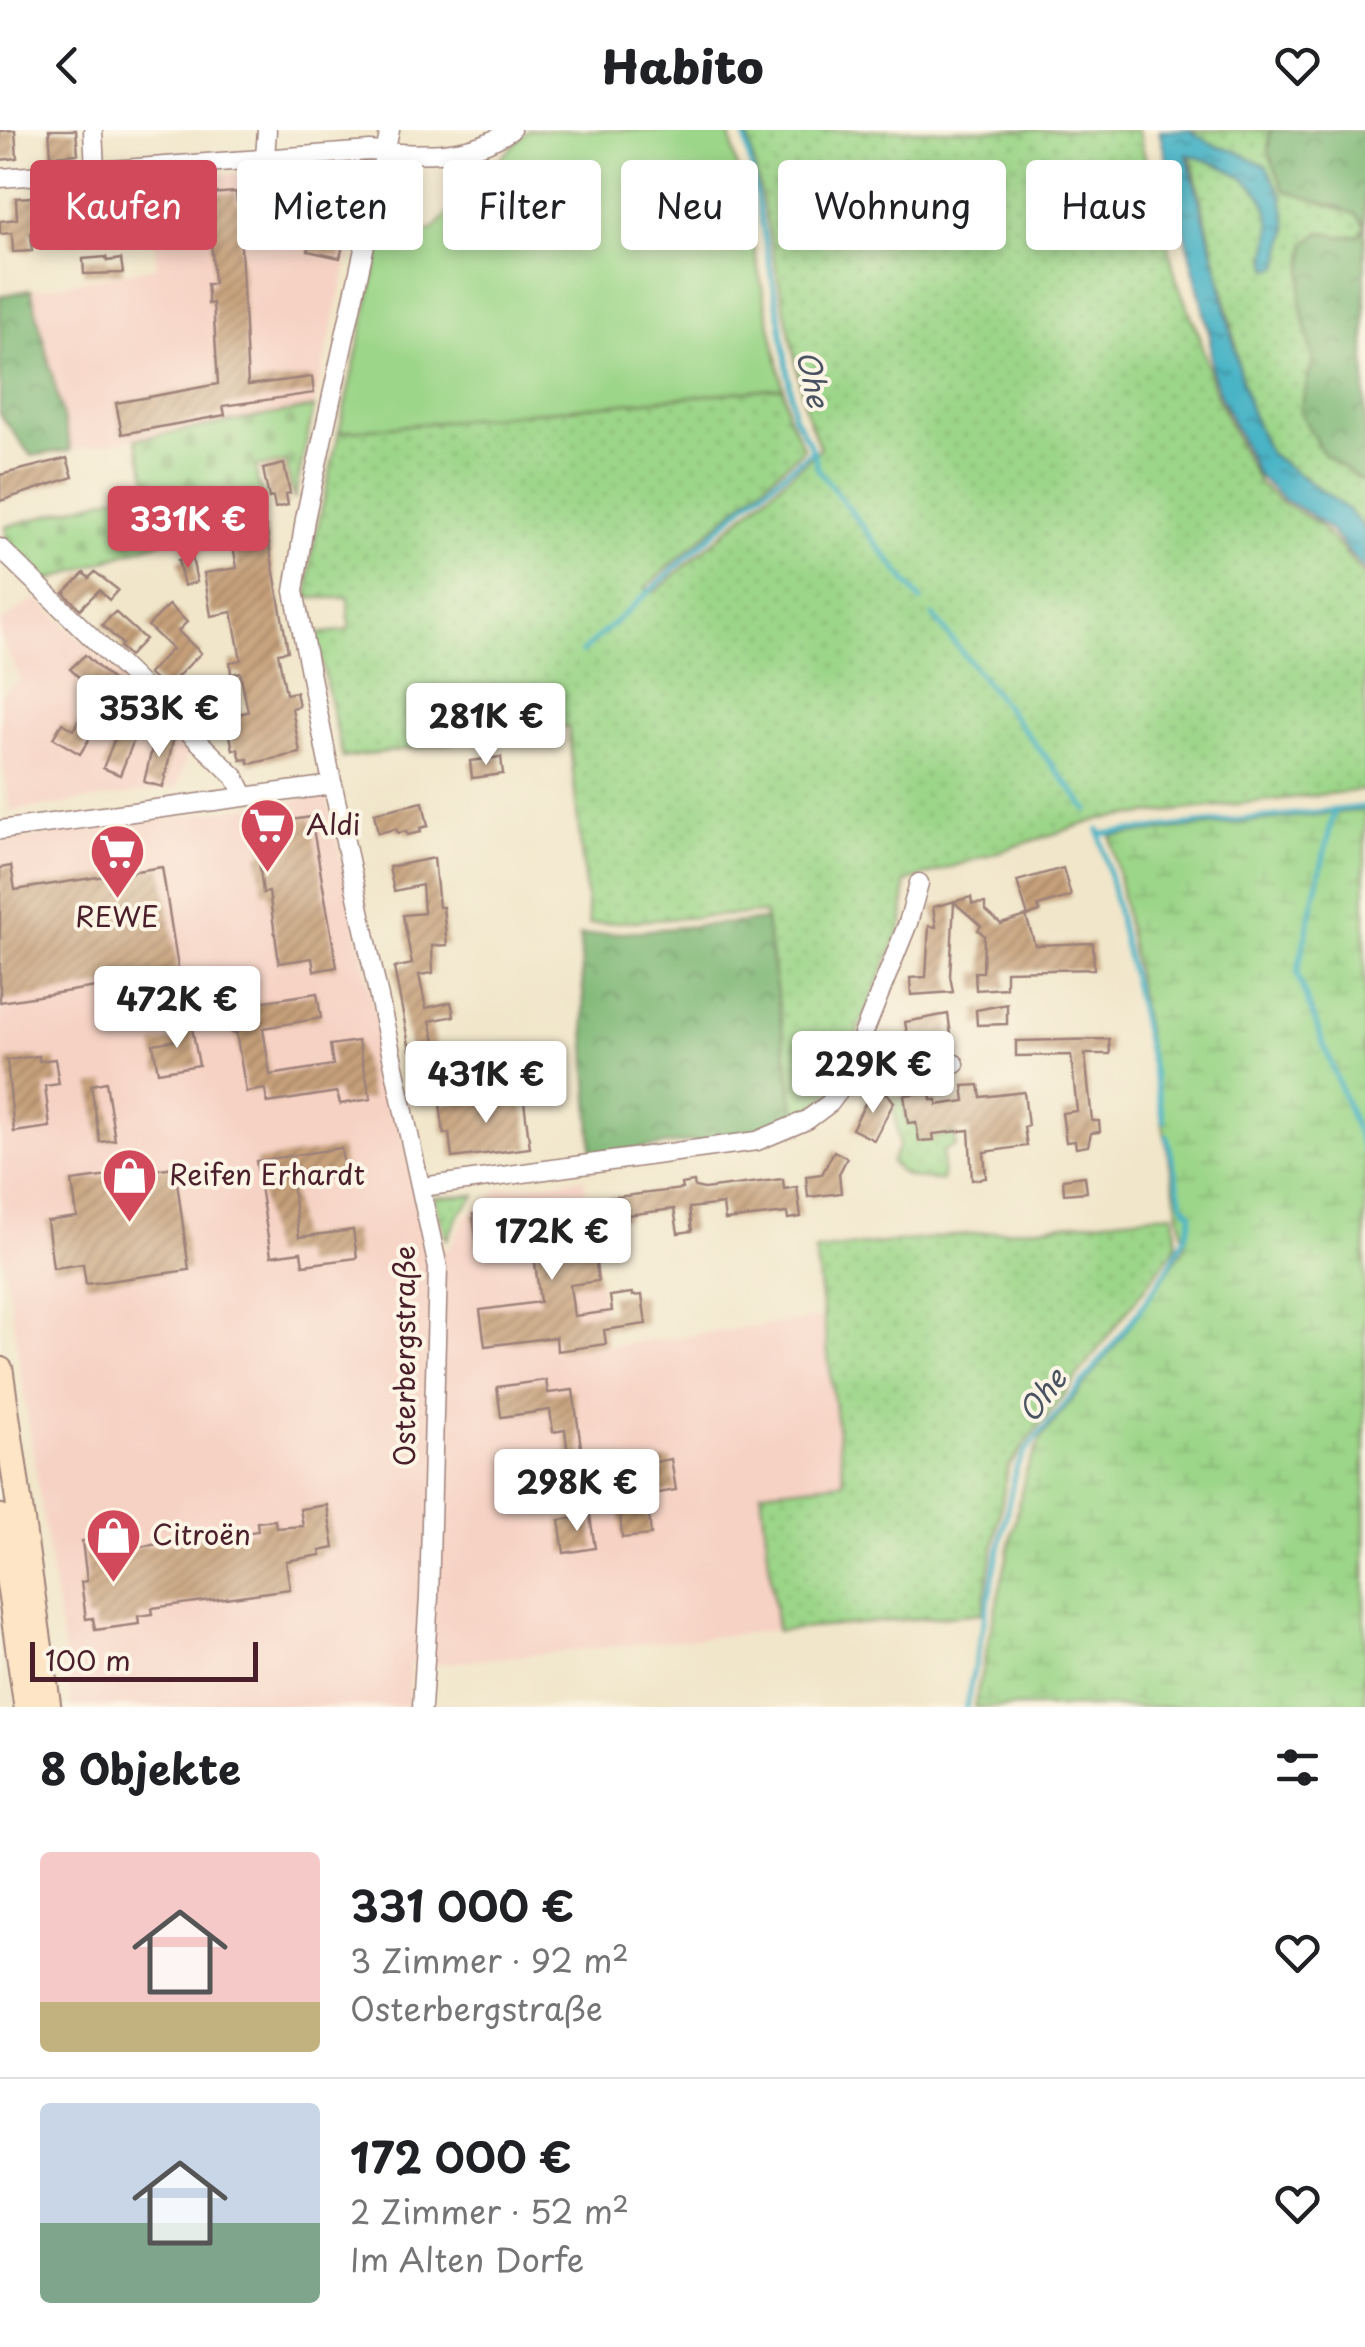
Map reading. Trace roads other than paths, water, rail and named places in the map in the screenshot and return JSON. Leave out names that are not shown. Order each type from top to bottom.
[{"type":"main road","points":[[0,1370],[48,1707]]},
{"type":"main road","points":[[0,1517],[27,1707]]},
{"type":"street","points":[[93,130],[94,160]]},
{"type":"street","points":[[265,157],[267,130]]},
{"type":"street","name":"Osterbergstraße","points":[[390,130],[294,575],[298,626],[438,1268],[422,1707]]},
{"type":"street","points":[[217,161],[471,150],[511,130]]},
{"type":"street","points":[[0,178],[30,175]]},
{"type":"street","points":[[0,548],[235,777],[244,795]]},
{"type":"street","points":[[0,830],[333,785]]},
{"type":"street","points":[[422,1187],[757,1142],[807,1120],[830,1103],[842,1086],[908,923],[919,883]]},
{"type":"street","points":[[842,1086],[956,1064]]},
{"type":"water","points":[[1159,130],[1189,130],[1218,147],[1266,166],[1282,196],[1288,230],[1279,267],[1270,269],[1271,229],[1263,199],[1254,187],[1230,170],[1187,154],[1250,410],[1269,453],[1347,509],[1365,529],[1365,572],[1331,531],[1284,500],[1257,475],[1211,368],[1210,336],[1182,223],[1182,160],[1166,160]]},
{"type":"waterway","name":"Ohe","points":[[744,130],[794,416],[813,450],[818,469],[921,601]]},
{"type":"waterway","points":[[582,652],[747,503],[813,450]]},
{"type":"waterway","name":"Ohe","points":[[933,616],[1088,810]]},
{"type":"waterway","points":[[1100,834],[1365,807]]},
{"type":"waterway","points":[[1334,811],[1297,974],[1365,1153]]},
{"type":"waterway","name":"Ohe","points":[[1099,830],[1164,1121]]},
{"type":"waterway","name":"Ohe","points":[[966,1707],[1016,1468],[1146,1301],[1184,1239],[1192,1214],[1182,1202],[1167,1136]]},
{"type":"place","name":"Aldi","points":[[267,874]]},
{"type":"place","name":"REWE","points":[[117,900]]},
{"type":"place","name":"Reifen Erhardt","points":[[130,1224]]},
{"type":"place","name":"Citroën","points":[[113,1584]]}]
